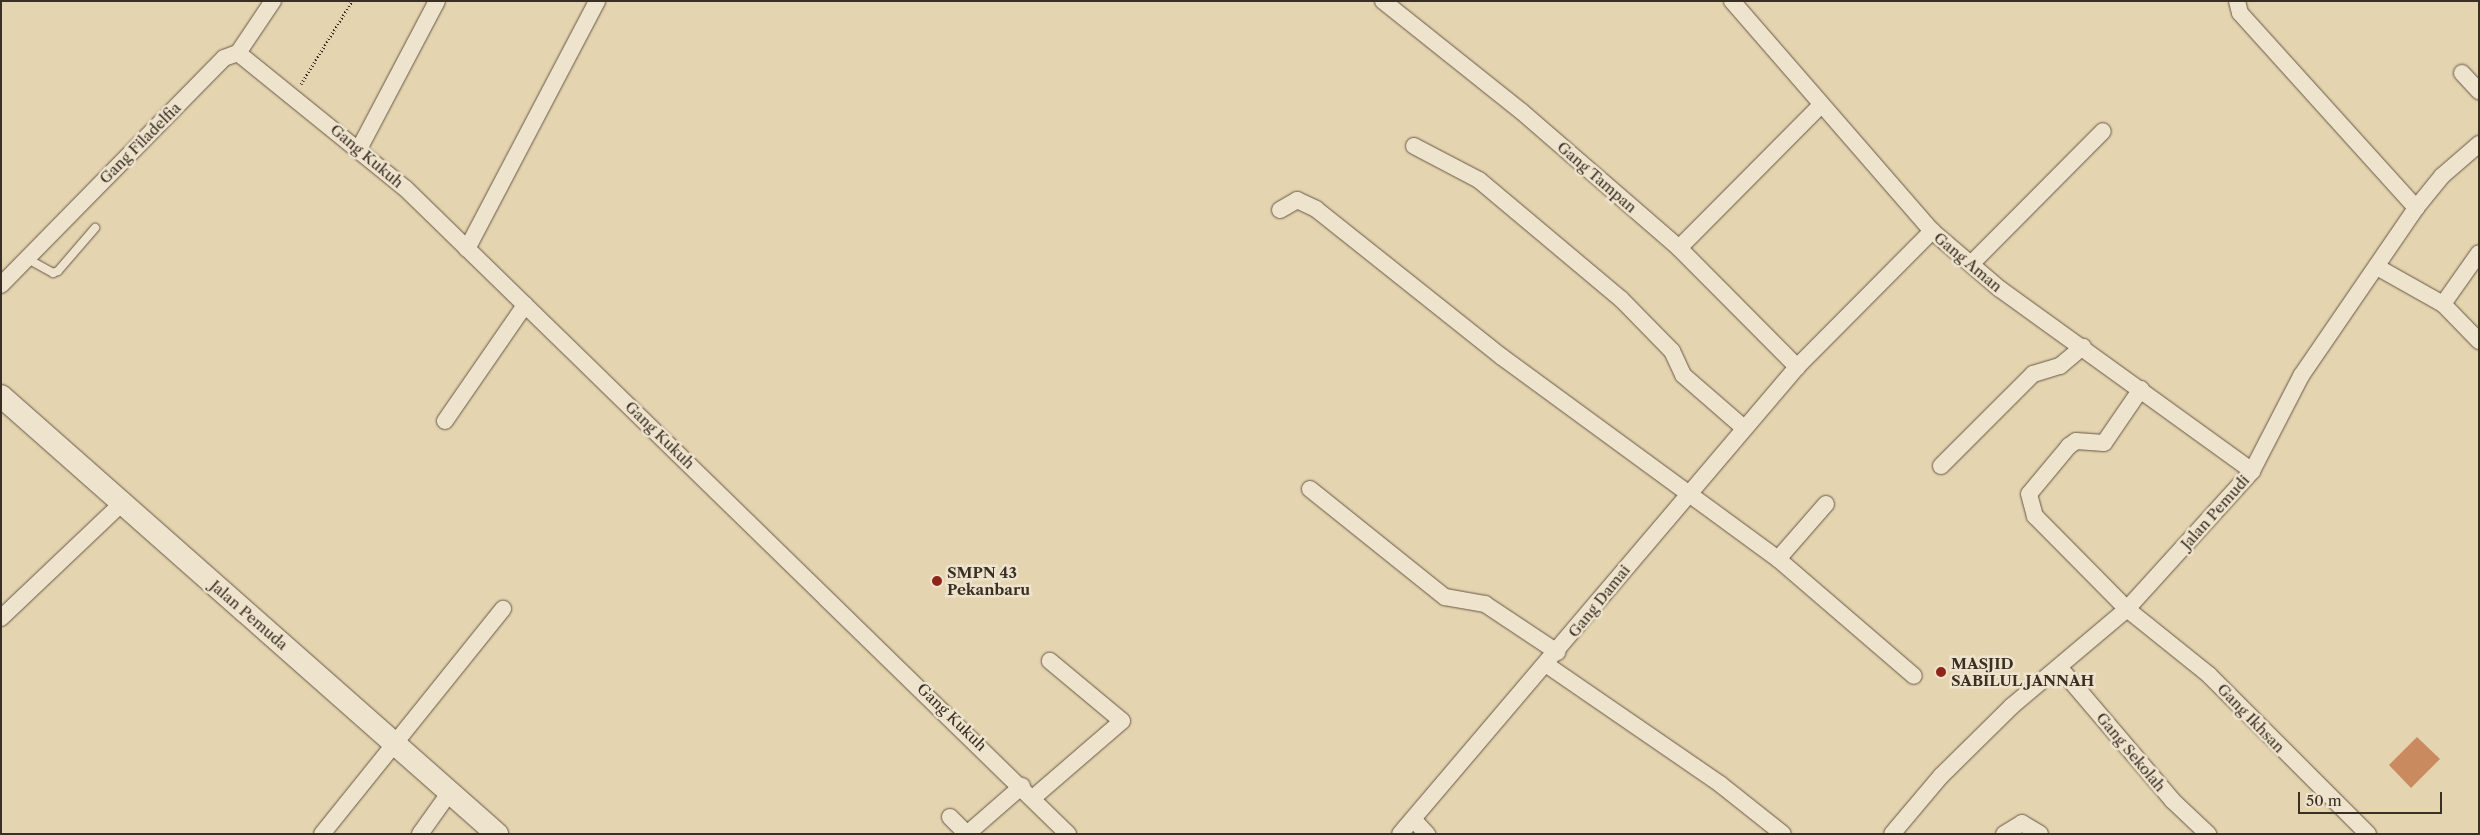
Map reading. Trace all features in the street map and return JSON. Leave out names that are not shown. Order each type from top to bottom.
[{"type":"main road","name":"Jalan Pemuda","points":[[1,396],[498,834]]},
{"type":"street","name":"Gang Filadelfia","points":[[1,285],[224,58],[238,52],[273,1]]},
{"type":"street","points":[[359,149],[437,1]]},
{"type":"street","points":[[467,249],[597,1]]},
{"type":"street","name":"Gang Tampan","points":[[1383,1],[1521,111],[1679,248],[1797,367]]},
{"type":"street","name":"Gang Aman","points":[[1732,1],[1820,106],[1932,231],[1971,264],[2252,471]]},
{"type":"street","points":[[2237,1],[2240,13],[2416,208]]},
{"type":"street","name":"Gang Kukuh","points":[[238,52],[359,149],[467,249],[1028,792],[1068,834]]},
{"type":"street","points":[[2462,73],[2479,91]]},
{"type":"street","points":[[1679,248],[1820,106]]},
{"type":"street","points":[[1971,264],[2103,131]]},
{"type":"street","name":"Jalan Pemudi","points":[[1892,834],[1947,770],[2059,667],[2128,609],[2252,471],[2301,376],[2416,208],[2442,176],[2479,144]]},
{"type":"street","points":[[1414,146],[1479,180],[1621,299],[1672,351],[1682,375],[1744,428]]},
{"type":"street","points":[[1280,210],[1297,200],[1316,209],[1502,357],[1688,491],[1778,560],[1914,676]]},
{"type":"street","name":"Gang Damai","points":[[1400,834],[1552,658],[1688,491],[1797,367],[1932,231]]},
{"type":"street","points":[[2443,304],[2479,253]]},
{"type":"street","points":[[2377,267],[2443,304],[2479,341]]},
{"type":"street","points":[[445,421],[525,305]]},
{"type":"street","points":[[1941,466],[2033,374],[2060,366],[2083,347]]},
{"type":"street","name":"Gang Ikhsan","points":[[2141,389],[2104,443],[2076,440],[2030,494],[2035,516],[2128,609],[2209,675],[2368,834]]},
{"type":"street","points":[[1310,489],[1445,597],[1485,604],[1552,658],[1720,784],[1783,834]]},
{"type":"street","points":[[1,618],[122,503]]},
{"type":"street","points":[[1778,560],[1826,504]]},
{"type":"street","points":[[322,834],[397,745],[503,609]]},
{"type":"street","points":[[950,817],[967,834],[1028,792],[1122,720],[1050,661]]},
{"type":"street","name":"Gang Sekolah","points":[[2059,667],[2172,800],[2208,834]]},
{"type":"street","points":[[420,834],[450,792]]},
{"type":"street","points":[[1413,819],[1427,834]]},
{"type":"street","points":[[2004,834],[2022,822],[2040,834]]},
{"type":"lane","points":[[26,258],[53,273],[58,271],[95,228]]},
{"type":"path","points":[[294,97],[352,1]]},
{"type":"building","points":[[2417,737],[2440,759],[2411,788],[2389,765]]},
{"type":"place","name":"SMPN 43 Pekanbaru","points":[[937,581]]},
{"type":"place","name":"MASJID SABILUL JANNAH","points":[[1941,672]]}]
